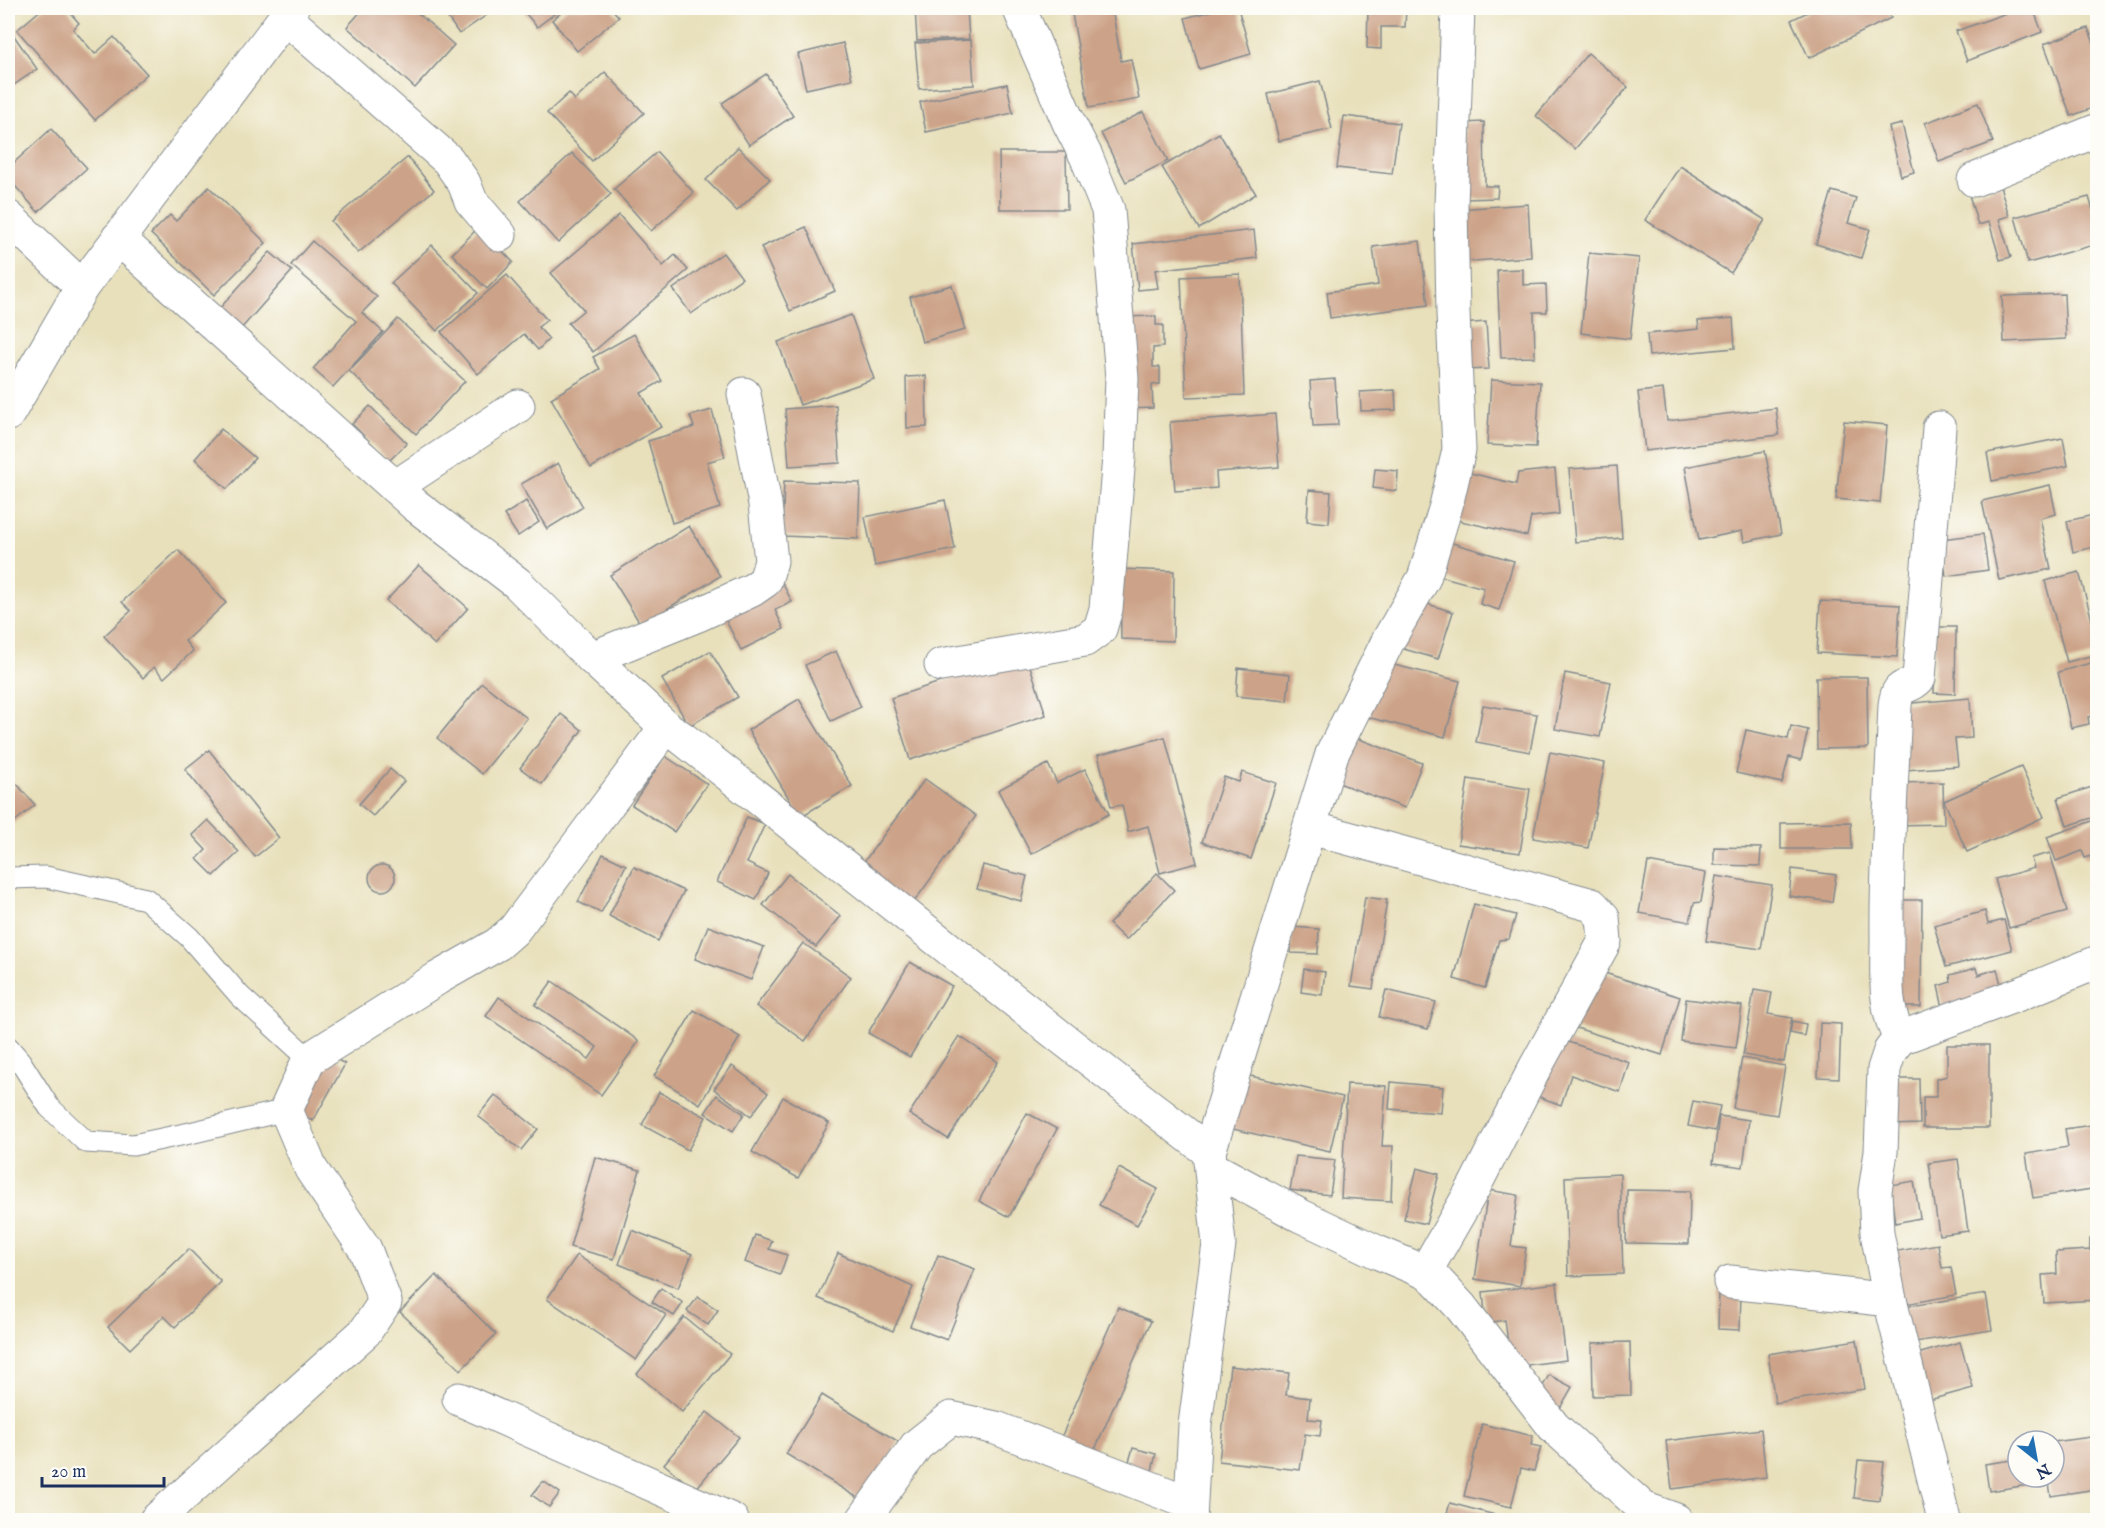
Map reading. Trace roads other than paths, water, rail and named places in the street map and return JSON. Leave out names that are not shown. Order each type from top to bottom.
[{"type":"street","points":[[941,665],[1085,640],[1100,629],[1106,609],[1119,457],[1122,378],[1108,210],[1019,8]]},
{"type":"street","points":[[863,1521],[917,1445],[951,1418],[996,1428],[1190,1512],[1195,1425],[1220,1244],[1211,1160],[1332,754],[1389,639],[1424,578],[1446,506],[1459,450],[1451,205],[1458,8]]},
{"type":"street","points":[[8,414],[82,287],[289,12],[448,160],[464,183],[471,201],[500,235]]},
{"type":"street","points":[[1974,180],[2097,130]]},
{"type":"street","points":[[8,217],[82,287]]},
{"type":"street","points":[[118,238],[415,505],[517,583],[592,658],[666,726],[1058,1035],[1211,1160],[1299,1215],[1436,1279],[1461,1307],[1554,1426],[1641,1514],[1676,1521]]},
{"type":"street","points":[[592,658],[698,615],[752,590],[765,581],[771,561],[765,504],[744,394]]},
{"type":"street","points":[[395,487],[518,406]]},
{"type":"street","points":[[1900,1038],[1893,1026],[1888,1005],[1887,901],[1895,705],[1896,693],[1899,689],[1914,684],[1920,678],[1939,428]]},
{"type":"street","points":[[156,1521],[365,1332],[385,1302],[365,1249],[311,1169],[286,1110],[309,1059],[438,978],[498,944],[514,930],[666,726]]},
{"type":"street","points":[[1311,828],[1592,905],[1602,917],[1605,941],[1535,1068],[1474,1187],[1425,1272]]},
{"type":"street","points":[[1944,1521],[1890,1300],[1877,1233],[1875,1191],[1881,1152],[1884,1069],[1890,1051],[1900,1038],[2022,993],[2097,962]]},
{"type":"street","points":[[1730,1282],[1890,1300]]},
{"type":"street","points":[[459,1399],[732,1521]]},
{"type":"lane","points":[[8,878],[46,877],[146,898],[189,937],[240,996],[309,1059]]},
{"type":"lane","points":[[8,1047],[20,1061],[49,1107],[87,1142],[133,1145],[286,1110]]}]
